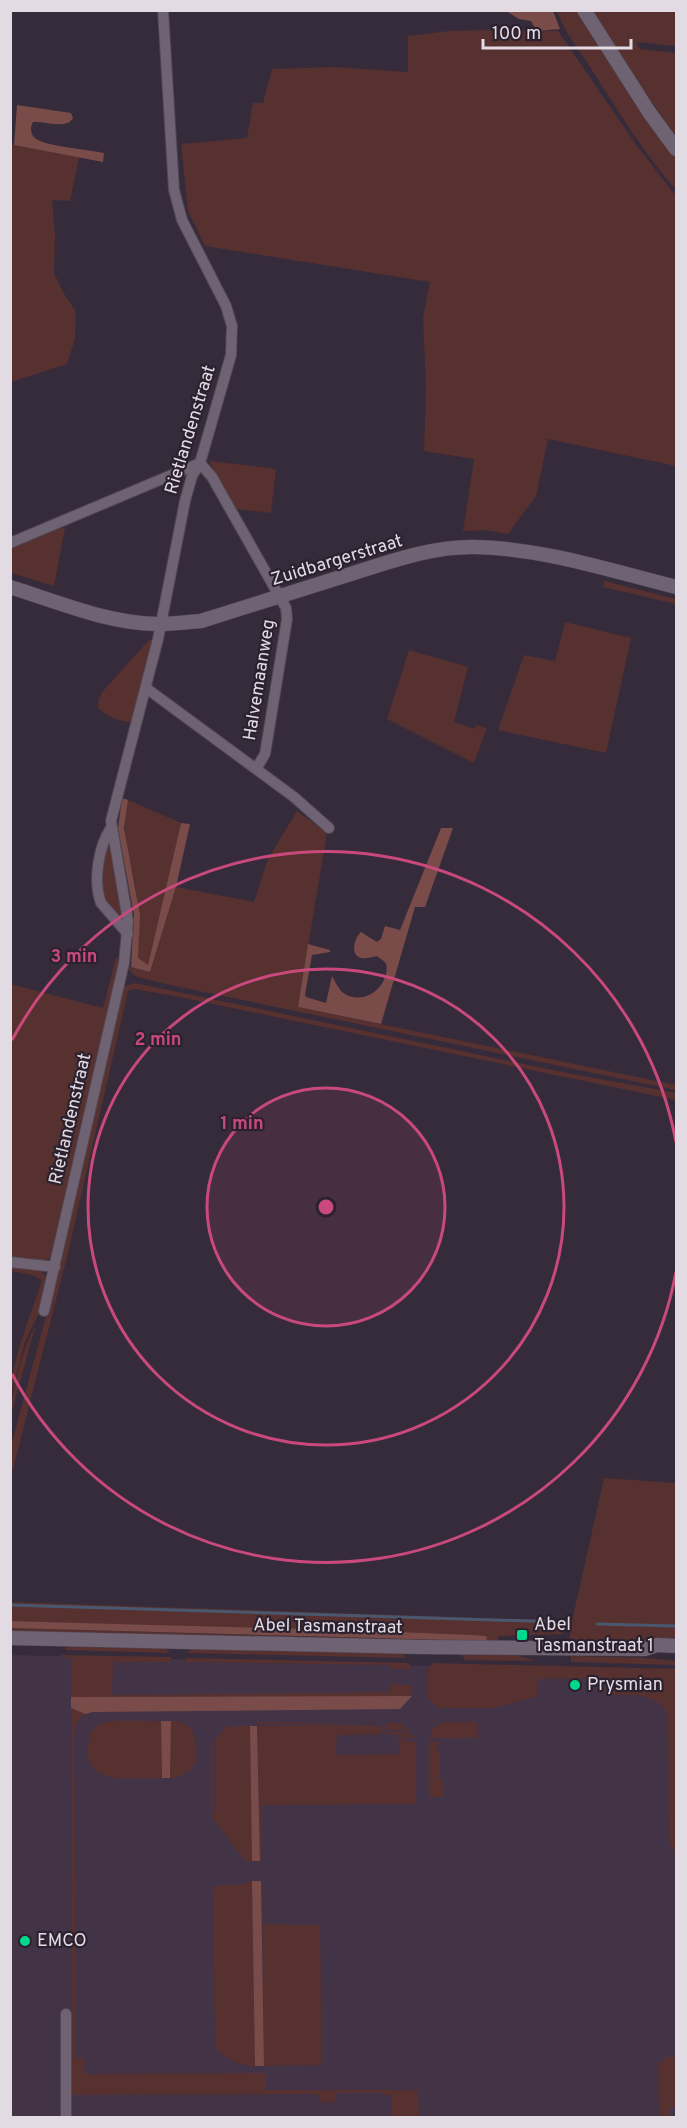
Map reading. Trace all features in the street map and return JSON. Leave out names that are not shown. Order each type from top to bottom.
[{"type":"street","name":"Rietlandenstraat","points":[[44,1311],[122,970],[128,934],[126,902],[111,828],[113,813],[146,688],[185,501],[192,476],[200,463],[231,355],[232,326],[226,306],[182,220],[174,190],[163,10]]},
{"type":"street","points":[[584,10],[649,112],[676,149]]},
{"type":"street","points":[[10,543],[200,463]]},
{"type":"street","name":"Halvemaanweg","points":[[200,463],[212,477],[286,608],[287,619],[265,754],[256,769]]},
{"type":"street","name":"Zuidbargerstraat","points":[[10,587],[109,617],[160,624],[201,621],[396,560],[438,550],[472,547],[494,548],[549,557],[676,587]]},
{"type":"street","points":[[146,688],[294,797],[329,828]]},
{"type":"street","name":"Rietlandenstraat","points":[[111,828],[106,835],[101,855],[98,897],[100,903],[128,934]]},
{"type":"street","points":[[10,1262],[55,1267]]},
{"type":"street","name":"Abel Tasmanstraat","points":[[10,1638],[420,1647],[645,1649],[657,1645],[676,1646]]},
{"type":"street","name":"Abel Tasmanstraat","points":[[645,1649],[657,1654],[676,1655]]},
{"type":"street","points":[[66,2014],[66,2118]]},
{"type":"shaded area","points":[[506,11],[553,11],[560,29],[537,31],[531,21],[519,19]]},
{"type":"shaded area","points":[[557,11],[578,11],[676,159],[676,190],[622,116],[568,34]]},
{"type":"shaded area","points":[[590,11],[676,11],[676,46],[636,42],[640,49],[676,53],[676,138]]},
{"type":"shaded area","points":[[449,31],[558,31],[637,146],[676,196],[676,466],[548,439],[536,496],[508,534],[486,530],[463,531],[474,459],[424,451],[426,387],[423,317],[430,282],[205,246],[188,211],[181,144],[247,138],[253,103],[263,103],[272,69],[335,67],[408,72],[408,36]]},
{"type":"shaded area","points":[[17,105],[71,113],[73,118],[66,124],[33,122],[31,129],[33,135],[36,139],[49,144],[104,153],[103,162],[14,145]]},
{"type":"shaded area","points":[[10,144],[79,157],[70,201],[52,200],[55,235],[54,273],[76,312],[75,339],[67,364],[11,382]]},
{"type":"shaded area","points":[[210,461],[276,469],[271,513],[236,509]]},
{"type":"shaded area","points":[[65,528],[54,586],[11,573],[10,545],[49,529]]},
{"type":"shaded area","points":[[604,581],[676,599],[676,604],[603,587]]},
{"type":"shaded area","points":[[565,622],[631,638],[606,753],[498,730],[524,655],[555,661]]},
{"type":"shaded area","points":[[149,640],[153,640],[132,722],[119,720],[98,708],[99,699],[103,691]]},
{"type":"shaded area","points":[[409,650],[468,667],[454,722],[475,729],[476,725],[487,728],[474,763],[387,719]]},
{"type":"shaded area","points":[[122,798],[128,800],[124,828],[140,915],[138,958],[148,965],[181,823],[190,824],[176,887],[150,972],[131,967],[134,915],[118,828]]},
{"type":"shaded area","points":[[128,800],[181,823],[148,965],[137,958],[138,908],[125,824]]},
{"type":"shaded area","points":[[297,811],[327,833],[298,1007],[676,1085],[676,1090],[175,986],[137,977],[132,973],[127,966],[150,972],[176,887],[254,902],[268,859]]},
{"type":"shaded area","points":[[441,828],[453,828],[425,907],[415,907],[381,1024],[298,1007],[308,944],[330,950],[330,952],[312,955],[306,997],[326,1003],[332,976],[342,992],[350,996],[366,996],[380,987],[386,972],[386,963],[377,956],[361,958],[357,956],[354,950],[355,942],[361,932],[377,942],[381,939],[385,926],[400,930]]},
{"type":"shaded area","points":[[108,837],[125,928],[109,909],[100,883]]},
{"type":"shaded area","points":[[116,957],[121,961],[52,1257],[43,1262],[11,1259],[10,984],[103,1008]]},
{"type":"shaded area","points":[[135,983],[567,1073],[676,1093],[676,1100],[174,996],[134,989],[128,991],[67,1257],[11,1477],[11,1446],[50,1301],[120,992],[125,986]]},
{"type":"shaded area","points":[[11,1264],[40,1270],[47,1278],[40,1311],[25,1342],[11,1395],[18,1353],[42,1280],[33,1275],[11,1271]]},
{"type":"shaded area","points":[[35,1327],[11,1415],[18,1370]]},
{"type":"shaded area","points":[[604,1478],[676,1483],[676,1643],[578,1640],[569,1638],[572,1627],[566,1625],[563,1634],[498,1636],[498,1643],[11,1632],[11,1628],[396,1639],[11,1621],[11,1602],[572,1621]]},
{"type":"shaded area","points":[[11,1621],[414,1633],[486,1636],[487,1638],[486,1641],[11,1628]]},
{"type":"shaded area","points":[[70,1645],[164,1647],[170,1653],[64,1650]]},
{"type":"shaded area","points":[[193,1647],[401,1652],[406,1658],[187,1653]]},
{"type":"shaded area","points":[[461,1654],[516,1655],[535,1661],[465,1660]]},
{"type":"shaded area","points":[[11,1655],[676,1672],[676,2117],[11,2118]]},
{"type":"shaded area","points":[[61,1655],[171,1657],[171,1662],[113,1662],[112,1695],[390,1692],[390,1684],[412,1685],[412,1696],[71,1697],[71,1657],[61,1657]]},
{"type":"shaded area","points":[[571,1656],[647,1658],[676,1661],[676,1665],[571,1662]]},
{"type":"shaded area","points":[[186,1658],[409,1663],[411,1669],[390,1669],[389,1665],[186,1662]]},
{"type":"shaded area","points":[[432,1663],[676,1669],[676,1853],[669,1842],[668,1715],[663,1707],[641,1696],[605,1695],[605,1684],[598,1683],[598,1678],[538,1679],[537,1696],[495,1708],[439,1708],[427,1698],[428,1670]]},
{"type":"shaded area","points":[[412,1696],[400,1709],[93,1712],[85,1714],[71,1708],[71,1697]]},
{"type":"shaded area","points":[[71,1708],[85,1714],[77,1722],[74,1734],[76,2058],[85,2059],[84,2074],[266,2073],[266,2090],[418,2090],[419,2117],[392,2117],[392,2096],[383,2093],[337,2093],[335,2102],[329,2103],[321,2101],[316,2094],[72,2095]]},
{"type":"shaded area","points":[[113,1721],[161,1721],[162,1778],[114,1778],[94,1769],[89,1761],[88,1744],[94,1728],[105,1722]]},
{"type":"shaded area","points":[[161,1721],[171,1721],[170,1778],[162,1778]]},
{"type":"shaded area","points":[[171,1721],[187,1724],[194,1735],[196,1749],[195,1765],[184,1774],[170,1778]]},
{"type":"shaded area","points":[[257,1722],[382,1723],[257,1724]]},
{"type":"shaded area","points":[[442,1722],[477,1722],[477,1738],[429,1738],[432,1729]]},
{"type":"shaded area","points":[[386,1723],[401,1723],[415,1738],[405,1738],[405,1730],[386,1730]]},
{"type":"shaded area","points":[[227,1726],[250,1726],[252,1861],[245,1861],[211,1816],[216,1808],[215,1740]]},
{"type":"shaded area","points":[[250,1726],[257,1726],[260,1861],[252,1861]]},
{"type":"shaded area","points":[[257,1726],[382,1726],[382,1734],[337,1735],[335,1754],[337,1755],[400,1753],[398,1735],[386,1734],[386,1732],[403,1732],[403,1741],[415,1741],[415,1804],[262,1805],[262,1861],[260,1861]]},
{"type":"shaded area","points":[[429,1741],[437,1741],[437,1751],[440,1751],[440,1781],[444,1781],[444,1797],[429,1797]]},
{"type":"shaded area","points":[[213,1742],[214,1806],[211,1813],[211,1744]]},
{"type":"shaded area","points":[[262,1880],[263,1924],[320,1925],[322,2065],[264,2066]]},
{"type":"shaded area","points":[[252,1881],[255,2066],[249,2066],[228,2058],[215,2048],[213,1886],[246,1884]]},
{"type":"shaded area","points":[[252,1881],[261,1881],[264,2066],[255,2066]]},
{"type":"shaded area","points":[[663,2057],[676,2057],[676,2107],[670,2108],[670,2117],[659,2117],[658,2062],[663,2062]]},
{"type":"waterway","points":[[10,1605],[562,1622]]},
{"type":"waterway","points":[[597,1624],[676,1626]]},
{"type":"place","name":"Abel Tasmanstraat 1","points":[[522,1635]]},
{"type":"place","name":"Prysmian","points":[[575,1685]]},
{"type":"place","name":"EMCO","points":[[25,1941]]}]
